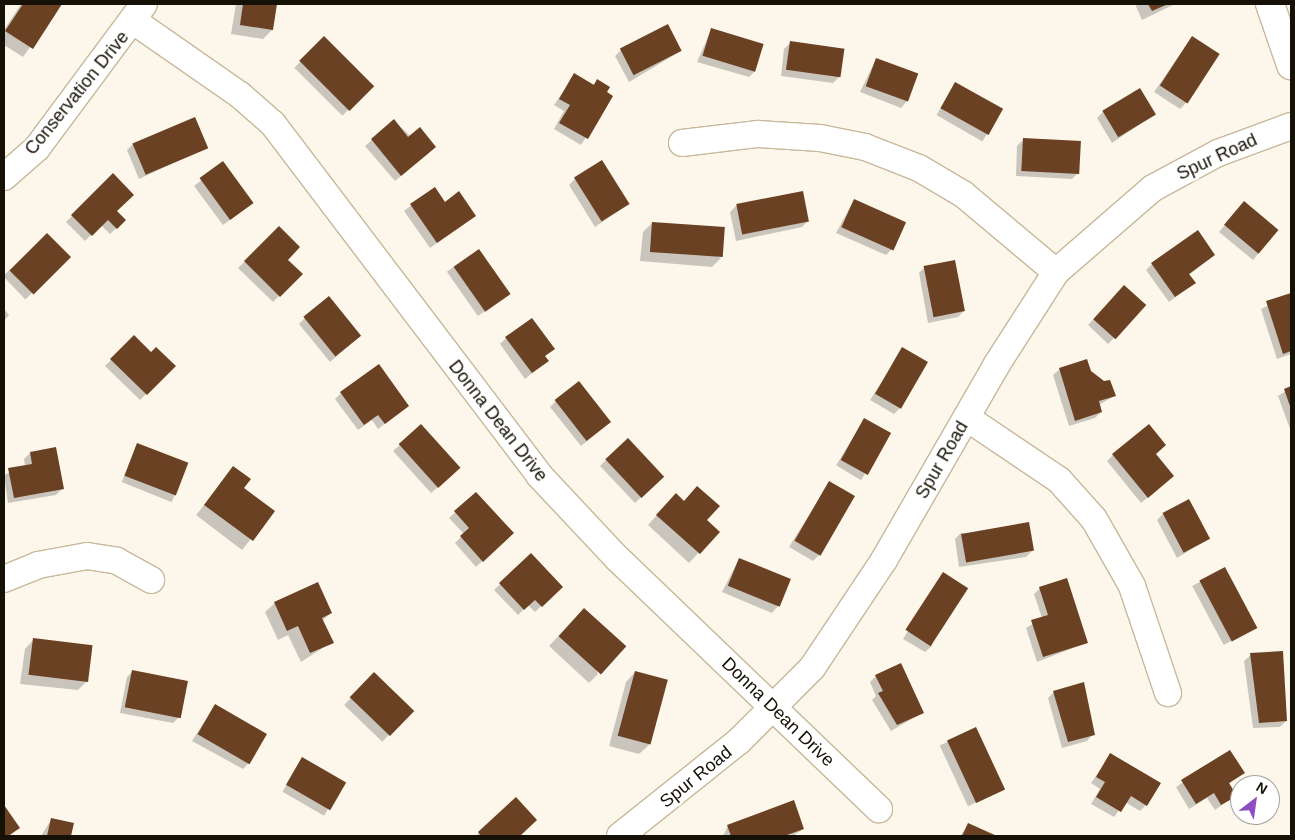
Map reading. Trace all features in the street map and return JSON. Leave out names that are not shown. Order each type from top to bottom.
[{"type":"main road","points":[[1270,4],[1291,65]]},
{"type":"street","name":"Conservation Drive","points":[[4,177],[37,148],[140,13]]},
{"type":"street","name":"Donna Dean Drive","points":[[140,13],[273,124],[539,475],[617,558],[879,809]]},
{"type":"street","name":"Spur Road","points":[[620,836],[692,783],[812,668],[848,617],[1056,272],[1154,188],[1218,153],[1291,126]]},
{"type":"street","points":[[682,144],[758,134],[820,138],[865,147],[919,168],[963,194],[1056,272]]},
{"type":"street","points":[[967,418],[1059,480],[1094,519],[1132,586],[1168,693]]},
{"type":"street","points":[[4,578],[38,564],[87,556],[117,561],[151,580]]},
{"type":"building","points":[[23,4],[62,4],[33,49],[5,31]]},
{"type":"building","points":[[243,4],[277,4],[273,30],[240,25]]},
{"type":"building","points":[[1148,4],[1168,4],[1152,11]]},
{"type":"building","points":[[668,24],[682,51],[634,75],[620,49]]},
{"type":"building","points":[[711,28],[764,44],[755,72],[703,56]]},
{"type":"building","points":[[324,36],[374,86],[349,111],[299,61]]},
{"type":"building","points":[[1192,36],[1220,54],[1188,103],[1160,85]]},
{"type":"building","points":[[790,41],[844,49],[840,77],[786,70]]},
{"type":"building","points":[[876,58],[918,73],[908,102],[866,86]]},
{"type":"building","points":[[574,73],[594,85],[597,79],[610,87],[607,92],[613,96],[588,139],[559,123],[570,105],[559,99]]},
{"type":"building","points":[[955,82],[1003,109],[989,135],[940,108]]},
{"type":"building","points":[[1140,88],[1156,115],[1118,137],[1102,111]]},
{"type":"building","points":[[195,117],[208,148],[146,175],[132,144]]},
{"type":"building","points":[[394,119],[408,137],[420,127],[436,147],[401,176],[371,139]]},
{"type":"building","points":[[1023,138],[1081,141],[1079,174],[1021,171]]},
{"type":"building","points":[[602,160],[630,204],[602,222],[574,177]]},
{"type":"building","points":[[223,161],[254,203],[230,220],[200,178]]},
{"type":"building","points":[[113,173],[134,195],[117,211],[126,220],[117,229],[108,220],[92,236],[71,215]]},
{"type":"building","points":[[435,187],[445,202],[459,191],[476,216],[437,243],[410,204]]},
{"type":"building","points":[[803,191],[809,221],[742,234],[736,204]]},
{"type":"building","points":[[854,199],[906,222],[893,251],[841,227]]},
{"type":"building","points":[[1244,201],[1278,230],[1259,254],[1224,225]]},
{"type":"building","points":[[652,222],[725,227],[723,257],[650,252]]},
{"type":"building","points":[[279,226],[300,247],[288,260],[303,274],[280,297],[244,261]]},
{"type":"building","points":[[1198,230],[1215,255],[1189,274],[1196,283],[1175,297],[1151,263]]},
{"type":"building","points":[[47,233],[71,257],[34,295],[10,270]]},
{"type":"building","points":[[479,249],[511,294],[485,312],[454,267]]},
{"type":"building","points":[[955,260],[965,311],[934,317],[924,266]]},
{"type":"building","points":[[1124,285],[1146,305],[1116,339],[1093,319]]},
{"type":"building","points":[[1291,293],[1291,351],[1283,354],[1266,301]]},
{"type":"building","points":[[329,296],[361,336],[335,356],[303,317]]},
{"type":"building","points":[[532,318],[555,349],[545,356],[549,361],[532,373],[505,337]]},
{"type":"building","points":[[134,335],[151,352],[156,347],[176,366],[147,395],[110,359]]},
{"type":"building","points":[[902,347],[928,362],[901,409],[875,394]]},
{"type":"building","points":[[1087,359],[1091,371],[1104,381],[1110,380],[1116,396],[1099,401],[1102,412],[1075,421],[1059,368]]},
{"type":"building","points":[[379,364],[409,406],[385,424],[378,415],[364,425],[340,392]]},
{"type":"building","points":[[579,381],[611,422],[587,441],[555,400]]},
{"type":"building","points":[[1291,386],[1291,409],[1284,389]]},
{"type":"building","points":[[864,418],[891,433],[868,475],[841,460]]},
{"type":"building","points":[[421,424],[460,468],[438,488],[399,444]]},
{"type":"building","points":[[1149,424],[1166,445],[1156,454],[1174,476],[1148,498],[1112,454]]},
{"type":"building","points":[[628,438],[664,477],[641,498],[605,459]]},
{"type":"building","points":[[137,443],[188,463],[176,495],[124,476]]},
{"type":"building","points":[[56,447],[64,489],[14,498],[8,468],[32,464],[30,452]]},
{"type":"building","points":[[233,466],[251,479],[244,488],[275,511],[253,541],[204,505]]},
{"type":"building","points":[[829,481],[855,496],[820,556],[794,541]]},
{"type":"building","points":[[697,486],[720,506],[707,520],[720,532],[700,554],[656,515],[676,493],[684,501]]},
{"type":"building","points":[[476,492],[514,533],[483,562],[460,536],[469,528],[454,511]]},
{"type":"building","points":[[1189,499],[1210,539],[1184,553],[1163,513]]},
{"type":"building","points":[[1029,522],[1034,551],[966,563],[961,534]]},
{"type":"building","points":[[531,553],[563,587],[542,607],[535,600],[524,610],[499,583]]},
{"type":"building","points":[[739,558],[791,579],[780,607],[728,586]]},
{"type":"building","points":[[1225,567],[1257,628],[1232,642],[1199,581]]},
{"type":"building","points":[[943,572],[968,588],[931,646],[905,630]]},
{"type":"building","points":[[1067,578],[1088,643],[1043,657],[1031,620],[1048,615],[1039,587]]},
{"type":"building","points":[[318,582],[332,613],[322,618],[334,643],[310,653],[298,626],[287,631],[274,602]]},
{"type":"building","points":[[584,608],[626,646],[601,674],[559,636]]},
{"type":"building","points":[[33,638],[93,645],[88,682],[28,675]]},
{"type":"building","points":[[1283,651],[1287,721],[1259,723],[1250,653]]},
{"type":"building","points":[[901,663],[924,713],[897,725],[878,693],[883,691],[875,675]]},
{"type":"building","points":[[132,670],[188,681],[181,718],[125,707]]},
{"type":"building","points":[[635,671],[668,680],[651,745],[618,736]]},
{"type":"building","points":[[374,672],[414,711],[390,736],[350,697]]},
{"type":"building","points":[[1084,682],[1095,735],[1068,742],[1053,691]]},
{"type":"building","points":[[215,704],[267,734],[249,764],[198,734]]},
{"type":"building","points":[[976,727],[1005,790],[976,803],[947,741]]},
{"type":"building","points":[[1230,750],[1245,773],[1242,775],[1230,775],[1230,800],[1221,805],[1214,793],[1196,804],[1181,780]]},
{"type":"building","points":[[1110,753],[1161,783],[1147,806],[1131,796],[1121,812],[1096,797],[1105,782],[1096,777]]},
{"type":"building","points":[[302,757],[346,782],[330,810],[286,785]]},
{"type":"building","points":[[516,797],[537,820],[520,836],[481,836],[478,832]]},
{"type":"building","points":[[794,800],[804,829],[784,836],[731,836],[727,825]]},
{"type":"building","points":[[4,805],[20,828],[8,836],[4,836]]},
{"type":"building","points":[[51,818],[74,823],[71,836],[47,836]]},
{"type":"building","points":[[968,823],[997,836],[962,836]]}]
